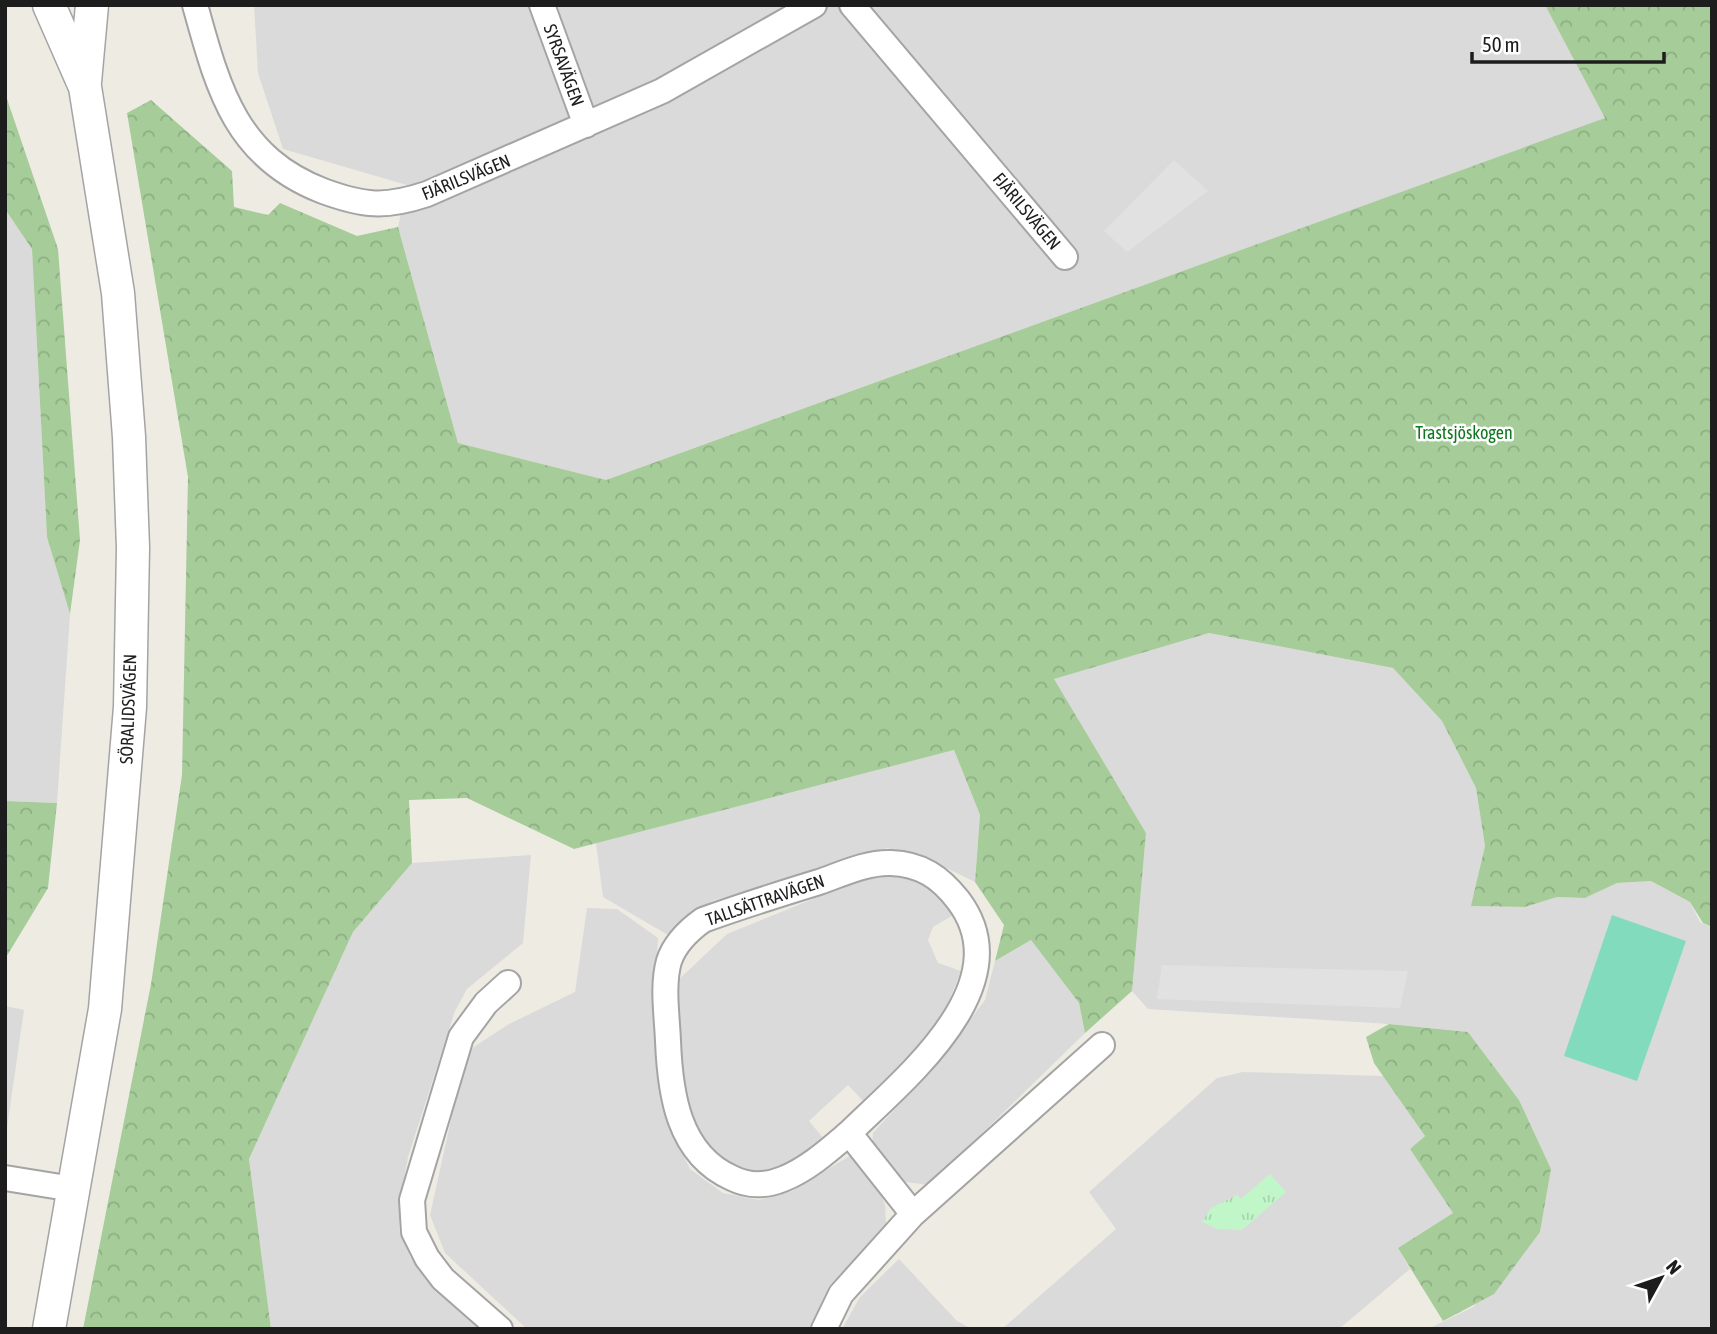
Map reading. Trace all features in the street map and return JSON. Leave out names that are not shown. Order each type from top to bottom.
[{"type":"street","name":"SÖRALIDSVÄGEN","points":[[49,5],[85,87]]},
{"type":"street","name":"SÖRALIDSVÄGEN","points":[[49,1329],[105,1009],[130,706],[133,548],[129,437],[118,293],[85,87],[92,5]]},
{"type":"street","name":"FJÄRILSVÄGEN","points":[[195,5],[218,86],[251,143],[295,180],[351,201],[379,205],[399,203],[474,175],[586,125],[673,85],[814,5]]},
{"type":"street","name":"SYRSAVÄGEN","points":[[542,5],[586,125]]},
{"type":"street","name":"FJÄRILSVÄGEN","points":[[852,5],[1065,257]]},
{"type":"street","name":"TALLSÄTTRAVÄGEN","points":[[876,863],[910,865],[942,881],[960,904],[973,931],[975,965],[965,1001],[940,1041],[849,1133],[810,1164],[783,1179],[769,1183],[753,1185],[740,1182],[706,1163],[689,1139],[676,1106],[669,1056],[666,995],[668,965],[681,939],[703,920],[876,863]]},
{"type":"street","points":[[500,1329],[443,1279],[427,1258],[414,1232],[412,1199],[461,1037],[486,1003],[508,983]]},
{"type":"street","points":[[824,1329],[841,1294],[913,1214],[1102,1045]]},
{"type":"street","points":[[849,1133],[913,1214]]},
{"type":"street","points":[[5,1178],[74,1189]]},
{"type":"shaded area","points":[[254,5],[1545,5],[1606,118],[606,480],[458,443],[398,227],[407,185],[283,149],[258,73]]},
{"type":"shaded area","points":[[1174,160],[1208,191],[1127,252],[1104,231]]},
{"type":"shaded area","points":[[5,209],[32,248],[47,537],[70,614],[57,803],[5,801]]},
{"type":"shaded area","points":[[1209,633],[1393,668],[1442,721],[1476,788],[1485,846],[1472,906],[1525,907],[1557,897],[1585,898],[1617,883],[1651,881],[1690,902],[1700,922],[1712,928],[1712,1329],[1428,1329],[1473,1307],[1540,1232],[1551,1169],[1519,1100],[1468,1032],[1389,1024],[1148,1009],[1132,991],[1146,833],[1053,679]]},
{"type":"shaded area","points":[[954,750],[980,815],[975,882],[930,860],[887,848],[854,861],[714,900],[690,914],[668,935],[603,897],[596,843]]},
{"type":"shaded area","points":[[531,855],[523,943],[467,989],[455,1011],[408,1157],[400,1199],[399,1230],[410,1257],[427,1281],[481,1329],[271,1329],[249,1159],[353,932],[412,863]]},
{"type":"shaded area","points":[[898,873],[922,879],[955,914],[933,927],[928,940],[938,963],[961,971],[941,1021],[907,1068],[865,1103],[848,1085],[809,1121],[824,1139],[796,1160],[769,1173],[752,1174],[735,1170],[701,1143],[684,1093],[675,983],[727,934],[862,879]]},
{"type":"shaded area","points":[[587,908],[617,909],[658,938],[654,996],[656,1070],[666,1121],[690,1169],[723,1193],[759,1200],[792,1191],[851,1155],[879,1188],[885,1205],[886,1224],[829,1286],[809,1329],[527,1329],[445,1253],[430,1215],[466,1052],[509,1024],[575,992]]},
{"type":"shaded area","points":[[1031,940],[1079,1003],[1085,1033],[929,1185],[898,1181],[872,1149],[873,1133],[937,1063],[985,1000],[995,961]]},
{"type":"shaded area","points":[[1162,965],[1408,971],[1400,1008],[1157,999]]},
{"type":"shaded area","points":[[5,1006],[24,1010],[5,1142]]},
{"type":"shaded area","points":[[1243,1072],[1384,1076],[1425,1136],[1410,1149],[1453,1213],[1398,1248],[1410,1269],[1339,1329],[1002,1329],[1116,1229],[1089,1192],[1217,1078]]},
{"type":"shaded area","points":[[899,1259],[957,1321],[972,1329],[842,1329],[860,1297]]},
{"type":"green space","name":"Trastsjöskogen","points":[[1545,5],[1712,5],[1712,927],[1703,923],[1690,902],[1651,881],[1617,883],[1585,898],[1557,897],[1525,907],[1471,906],[1485,846],[1476,788],[1442,721],[1393,668],[1209,633],[1054,679],[1146,833],[1132,991],[1085,1033],[1079,1003],[1031,940],[995,961],[1004,925],[975,882],[980,815],[954,750],[574,849],[467,798],[409,800],[412,863],[353,932],[249,1159],[271,1329],[83,1329],[151,984],[182,775],[188,477],[127,113],[151,100],[232,171],[234,207],[268,215],[280,203],[357,236],[398,227],[458,443],[606,480],[1605,118]]},
{"type":"green space","points":[[5,93],[58,249],[80,540],[70,614],[47,537],[32,249],[5,209]]},
{"type":"green space","points":[[5,801],[57,803],[48,888],[5,959]]},
{"type":"green space","points":[[1612,915],[1686,941],[1637,1081],[1564,1056]]},
{"type":"green space","points":[[1389,1024],[1468,1032],[1519,1100],[1551,1169],[1540,1232],[1494,1294],[1443,1321],[1398,1248],[1453,1213],[1410,1149],[1425,1136],[1374,1063],[1366,1037]]},
{"type":"green space","points":[[1270,1174],[1286,1192],[1242,1230],[1217,1229],[1202,1222],[1211,1208],[1237,1195],[1241,1199]]}]
